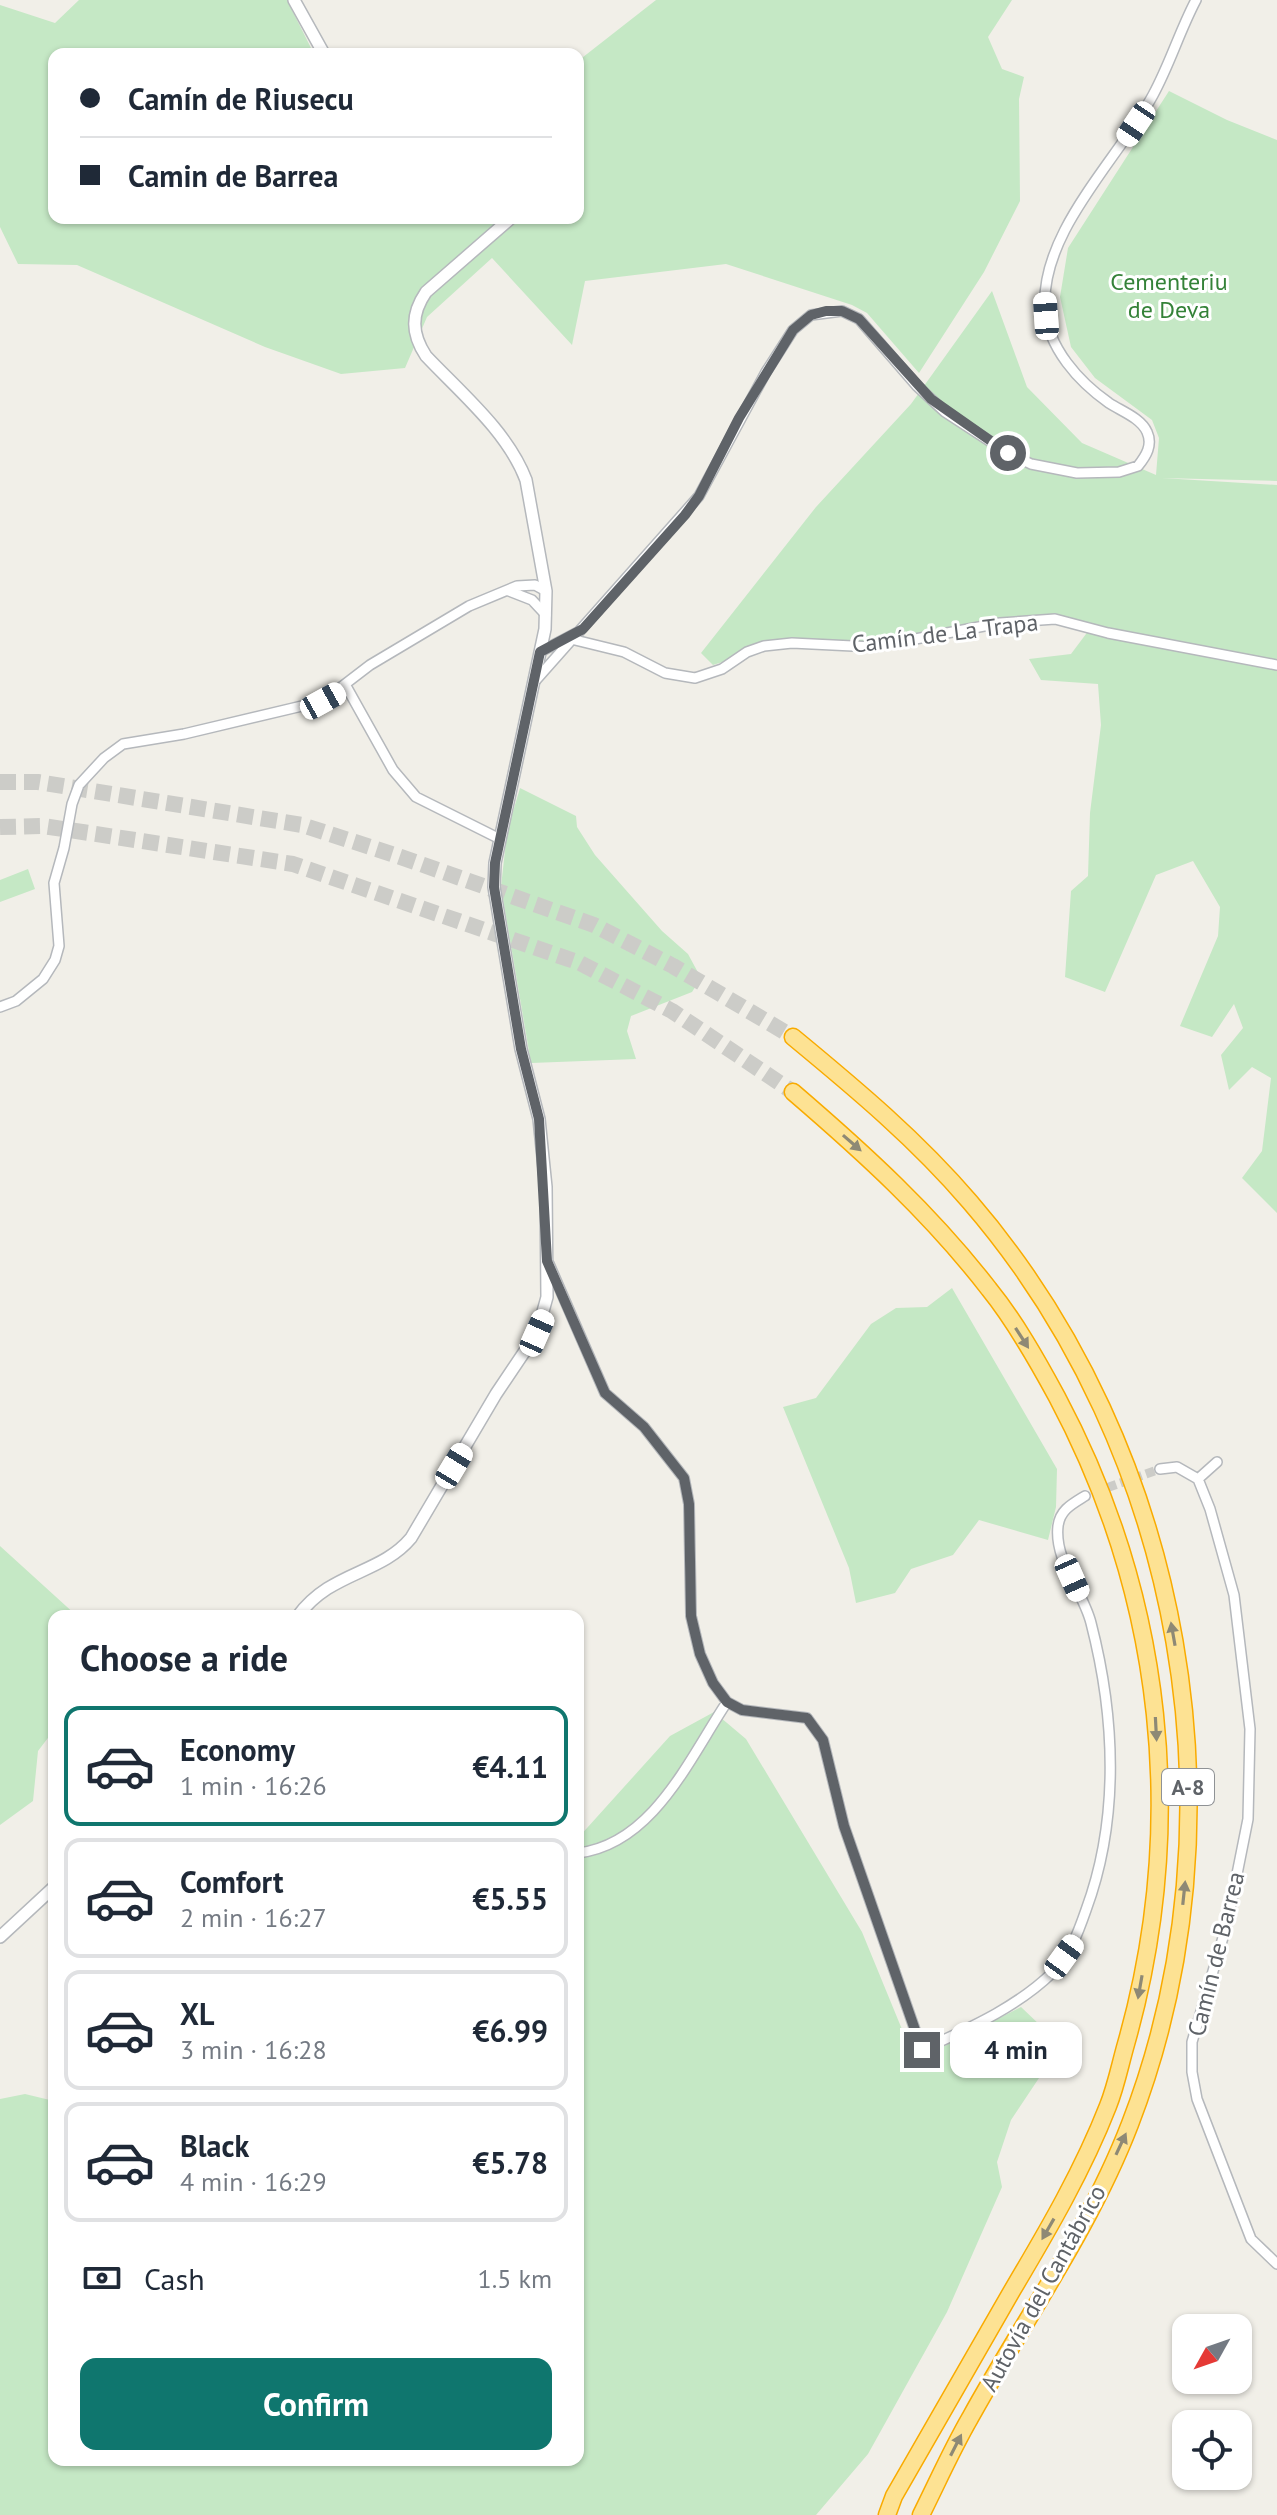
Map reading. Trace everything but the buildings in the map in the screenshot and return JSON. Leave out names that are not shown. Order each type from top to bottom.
[{"type":"highway","name":"Autovía del Cantábrico","points":[[793,1037],[917,1143],[973,1205],[1022,1269],[1075,1351],[1142,1510],[1167,1596],[1188,1744],[1185,1894],[1162,2023],[1130,2125],[1072,2246],[969,2418],[921,2515]]},
{"type":"highway","name":"Autovía del Cantábrico","points":[[793,1092],[885,1172],[941,1231],[992,1292],[1042,1369],[1085,1449],[1112,1516],[1138,1610],[1155,1699],[1160,1800],[1157,1894],[1139,1999],[1109,2103],[1078,2174],[894,2496],[887,2515]]},
{"type":"street","points":[[294,0],[321,48]]},
{"type":"street","points":[[534,684],[699,496],[766,372],[793,330],[811,315],[842,311],[859,319],[917,386],[945,412],[1020,459],[1057,471],[1077,473],[1119,472],[1138,466],[1149,445],[1147,431],[1136,419],[1088,386],[1064,358],[1046,316],[1044,293],[1058,245],[1155,92],[1196,0]]},
{"type":"street","points":[[303,1610],[314,1596],[348,1574],[399,1552],[411,1538],[496,1394],[537,1333],[547,1297],[539,1119],[521,1049],[496,909],[495,863],[546,623],[546,591],[521,466],[494,429],[426,356],[413,320],[416,307],[426,292],[504,224]]},
{"type":"street","points":[[0,1007],[16,1001],[43,979],[55,960],[59,946],[54,883],[72,804],[79,785],[104,758],[123,744],[138,740],[184,734],[323,701],[370,665],[469,606],[517,586],[535,585],[546,591]]},
{"type":"street","points":[[509,591],[540,595],[546,591]]},
{"type":"street","points":[[521,594],[546,623]]},
{"type":"street","name":"Camín de La Trapa","points":[[546,623],[556,636],[624,652],[665,673],[695,678],[722,669],[747,652],[764,646],[792,643],[873,647],[1000,623],[1055,619],[1108,633],[1277,665]]},
{"type":"street","points":[[540,652],[571,639]]},
{"type":"street","points":[[540,652],[548,656],[562,652]]},
{"type":"street","points":[[346,686],[393,770],[416,797],[500,839]]},
{"type":"street","points":[[547,1261],[605,1393],[644,1427],[684,1478],[689,1504],[691,1616],[700,1654],[727,1702],[742,1710],[807,1718],[823,1740],[844,1826],[922,2050],[975,2025],[1028,1993],[1054,1971],[1074,1943],[1094,1888],[1107,1829],[1110,1769],[1106,1689],[1090,1619],[1063,1558],[1058,1527],[1064,1510],[1085,1496]]},
{"type":"street","points":[[1160,1469],[1177,1467],[1198,1479],[1217,1462]]},
{"type":"street","name":"Camín de Barrea","points":[[1198,1479],[1210,1509],[1234,1595],[1250,1729],[1248,1819],[1227,1924],[1192,2042],[1192,2072],[1197,2099],[1251,2239],[1277,2264]]},
{"type":"street","points":[[584,1851],[622,1841],[659,1805],[727,1702]]},
{"type":"street","points":[[0,1937],[48,1893]]},
{"type":"green space","points":[[79,0],[287,0],[311,48],[48,48],[48,224],[584,224],[584,56],[656,0],[1012,0],[988,37],[1002,69],[1024,77],[1019,99],[1020,201],[984,272],[919,373],[867,313],[852,305],[726,264],[585,281],[572,345],[492,258],[427,317],[405,368],[341,374],[265,347],[77,265],[18,264],[0,227],[0,5],[55,23]]},
{"type":"green space","name":"Cementeriu de Deva","points":[[1169,91],[1227,120],[1277,140],[1277,481],[1162,478],[1277,485],[1277,1213],[1242,1178],[1262,1151],[1271,1078],[1252,1067],[1229,1090],[1221,1055],[1243,1028],[1234,1004],[1212,1037],[1180,1026],[1218,936],[1220,907],[1193,861],[1156,875],[1105,992],[1065,977],[1071,891],[1088,876],[1090,813],[1101,725],[1098,684],[1041,680],[1029,659],[1071,654],[1089,630],[1055,617],[881,643],[791,640],[713,665],[701,653],[816,507],[911,404],[992,291],[1027,387],[1082,443],[1156,475],[1159,438],[1152,420],[1095,378],[1071,347],[1060,297],[1068,248]]},
{"type":"green space","points":[[520,788],[576,816],[577,827],[595,855],[662,931],[688,954],[701,978],[692,992],[631,1016],[627,1031],[636,1059],[531,1063],[501,887],[507,832]]},
{"type":"green space","points":[[28,869],[35,889],[0,902],[0,880]]},
{"type":"green space","points":[[952,1288],[1057,1469],[1056,1507],[1048,1540],[979,1520],[953,1555],[911,1569],[895,1593],[856,1603],[849,1568],[783,1407],[816,1398],[871,1324],[896,1308],[927,1307]]},
{"type":"green space","points":[[0,1546],[70,1610],[48,1610],[48,1738],[38,1751],[33,1801],[0,1825]]},
{"type":"green space","points":[[714,1712],[746,1739],[862,1932],[915,2061],[1021,2007],[1061,2045],[1011,2120],[997,2162],[1002,2187],[947,2312],[868,2454],[816,2515],[0,2515],[0,2099],[25,2094],[48,2100],[48,2466],[584,2466],[584,1831],[670,1736]]},
{"type":"tunnel","points":[[0,782],[38,782],[302,825],[594,925],[673,966],[793,1037]]},
{"type":"tunnel","points":[[0,827],[43,826],[293,864],[580,963],[672,1011],[793,1092]]},
{"type":"tunnel","points":[[1095,1492],[1160,1469]]},
{"type":"route","points":[[922,2050],[844,1826],[823,1740],[807,1718],[742,1710],[727,1702],[713,1683],[700,1654],[691,1616],[689,1504],[684,1478],[644,1427],[605,1393],[547,1261],[546,1187],[539,1119],[521,1049],[496,909],[495,863],[540,652],[583,629],[685,515],[699,496],[766,372],[802,321],[826,311],[842,311],[859,319],[904,372],[945,412],[1008,453]]}]
